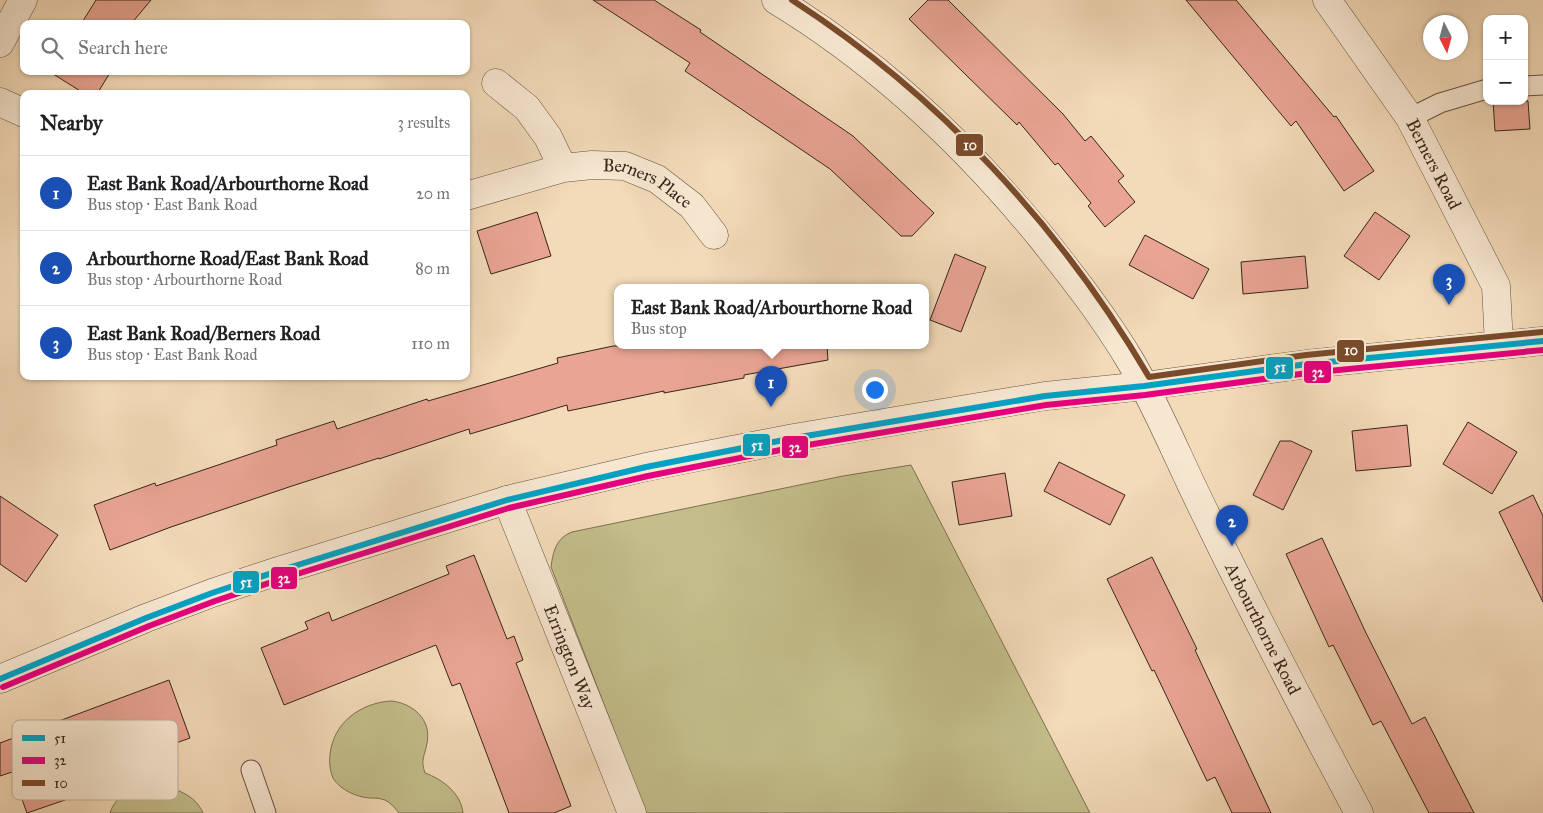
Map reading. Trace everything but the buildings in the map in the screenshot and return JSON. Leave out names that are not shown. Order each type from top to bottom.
[{"type":"street","points":[[0,43],[24,0]]},
{"type":"street","name":"Arbourthorne Road","points":[[776,0],[847,47],[905,95],[980,165],[1035,230],[1086,295],[1144,386],[1206,515],[1359,813]]},
{"type":"street","name":"Berners Road","points":[[1327,0],[1410,118],[1496,286],[1499,345]]},
{"type":"street","points":[[496,83],[527,108],[548,137],[563,168]]},
{"type":"street","points":[[0,102],[20,111]]},
{"type":"street","name":"Berners Place","points":[[470,195],[563,168],[592,164],[625,166],[656,179],[692,206],[714,235]]},
{"type":"street","points":[[0,679],[146,618],[212,593],[507,500],[646,467],[794,438],[1045,396],[1144,386],[1307,364],[1543,341]]},
{"type":"street","name":"Errington Way","points":[[507,500],[632,813]]},
{"type":"lane","points":[[1528,86],[1543,85]]},
{"type":"lane","points":[[1410,118],[1440,103],[1483,90]]},
{"type":"lane","points":[[251,770],[266,813]]},
{"type":"shaded area","points":[[911,465],[1090,813],[646,813],[551,567],[554,551],[562,538],[572,532],[843,476]]},
{"type":"shaded area","points":[[391,701],[399,702],[413,709],[423,720],[428,734],[423,761],[425,773],[444,783],[455,793],[463,813],[399,813],[385,800],[354,794],[340,786],[333,778],[330,755],[336,733],[342,724],[369,706]]},
{"type":"shaded area","points":[[178,791],[195,801],[203,813],[110,813],[117,800],[178,800]]},
{"type":"transit line","name":"10","points":[[792,0],[846,37],[897,77],[946,121],[992,168],[1036,217],[1077,268],[1149,377],[1306,355],[1542,332]]},
{"type":"transit line","name":"51","points":[[0,679],[146,618],[275,572],[507,500],[646,467],[794,438],[1045,396],[1144,386],[1307,364],[1543,341]]},
{"type":"transit line","name":"32","points":[[3,687],[149,626],[278,580],[509,508],[648,476],[796,447],[1046,405],[1145,395],[1308,373],[1543,350]]},
{"type":"place","name":"East Bank Road/Berners Road","points":[[1449,305]]},
{"type":"place","name":"East Bank Road/Arbourthorne Road","points":[[771,407]]},
{"type":"place","name":"Arbourthorne Road/East Bank Road","points":[[1232,546]]}]
